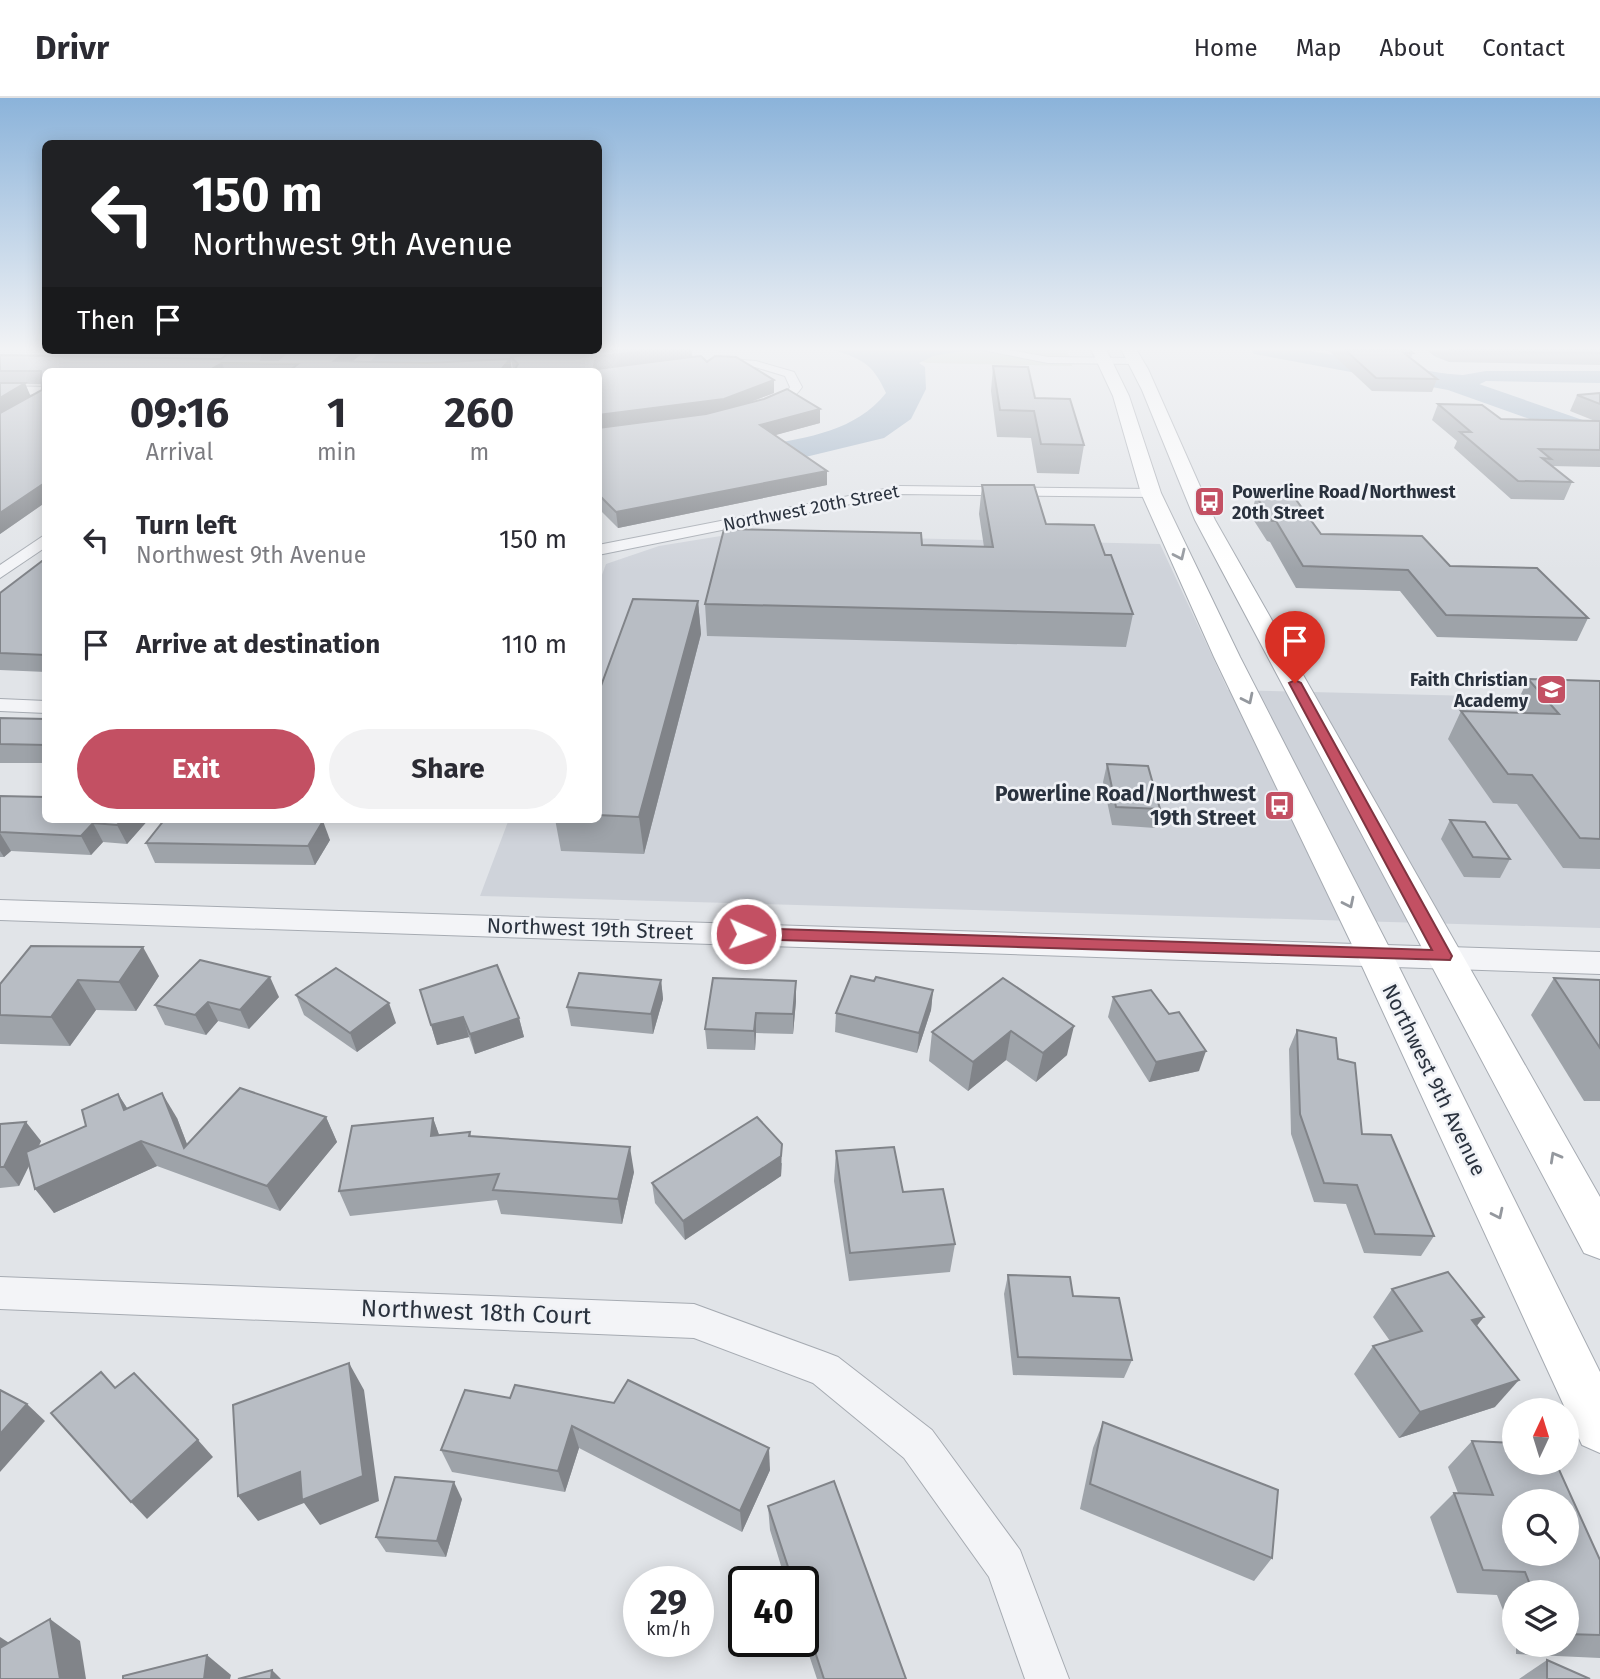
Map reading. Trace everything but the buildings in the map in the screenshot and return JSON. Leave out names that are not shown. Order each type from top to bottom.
[{"type":"main road","name":"Northwest 9th Avenue","points":[[1129,423],[1148,482],[1227,657],[1374,953],[1600,1427]]},
{"type":"main road","points":[[1165,423],[1199,507],[1600,1239]]},
{"type":"main road","points":[[1148,482],[1173,500],[1199,507]]},
{"type":"main road","points":[[1148,482],[1199,507]]},
{"type":"street","name":"Northwest 20th Street","points":[[602,549],[900,490],[1148,482]]},
{"type":"street","points":[[0,573],[42,542]]},
{"type":"street","points":[[0,573],[34,573]]},
{"type":"street","points":[[0,705],[42,707]]},
{"type":"street","name":"Northwest 19th Street","points":[[0,910],[1374,953],[1600,963]]},
{"type":"street","name":"Northwest 18th Court","points":[[0,1293],[694,1321],[825,1370],[918,1444],[1005,1565],[1047,1679]]},
{"type":"shaded area","points":[[733,534],[1160,544],[1228,690],[1600,699],[1600,928],[480,896],[507,823],[602,823],[602,575],[606,564],[659,546]]},
{"type":"water","points":[[847,423],[906,423],[884,438],[793,460],[743,449],[802,438]]},
{"type":"waterway","points":[[1565,423],[1600,435]]},
{"type":"place","name":"Powerline Road/Northwest 20th Street","points":[[1209,502]]},
{"type":"place","name":"Faith Christian Academy","points":[[1551,690]]},
{"type":"place","name":"Powerline Road/Northwest 19th Street","points":[[1279,806]]},
{"type":"route","points":[[746,934],[1444,956],[1295,683]]}]
